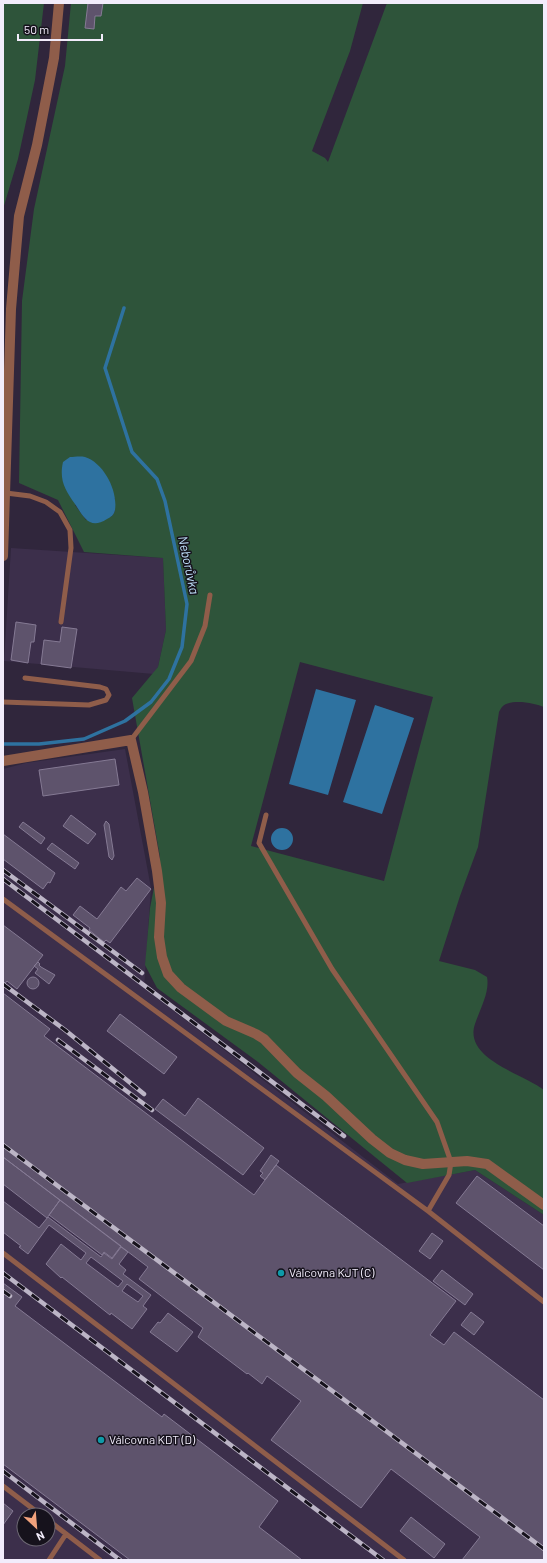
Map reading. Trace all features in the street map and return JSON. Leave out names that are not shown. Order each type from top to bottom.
[{"type":"street","points":[[3,556],[11,309],[19,216],[36,145],[54,58],[59,3]]},
{"type":"street","points":[[3,761],[131,740],[143,792],[157,871],[161,903],[159,937],[162,957],[168,974],[181,988],[226,1021],[264,1039],[297,1073],[326,1096],[372,1139],[390,1153],[405,1160],[424,1164],[467,1161],[487,1164],[544,1206]]},
{"type":"lane","points":[[6,493],[30,496],[46,502],[60,512],[70,530],[71,548],[61,622]]},
{"type":"lane","points":[[131,740],[191,660],[205,626],[210,595]]},
{"type":"lane","points":[[3,702],[89,705],[106,700],[109,695],[106,689],[100,687],[25,678]]},
{"type":"lane","points":[[266,815],[259,843],[332,969],[437,1122],[451,1162],[449,1175],[428,1211]]},
{"type":"lane","points":[[3,899],[428,1211],[544,1302]]},
{"type":"lane","points":[[3,1253],[404,1560]]},
{"type":"lane","points":[[3,1486],[31,1507]]},
{"type":"lane","points":[[56,1526],[100,1560]]},
{"type":"lane","points":[[48,1560],[66,1534]]},
{"type":"shaded area","points":[[11,548],[163,558],[166,630],[158,667],[154,674],[4,661]]},
{"type":"shaded area","points":[[125,749],[151,888],[144,988],[398,1184],[475,1170],[544,1215],[544,1560],[3,1560],[3,769],[26,763]]},
{"type":"green space","points":[[3,3],[44,3],[35,80],[18,159],[3,209]]},
{"type":"green space","points":[[71,3],[363,3],[350,51],[312,151],[325,158],[328,162],[387,3],[544,3],[544,707],[535,704],[516,702],[506,704],[499,712],[478,847],[439,961],[475,970],[487,977],[488,983],[486,995],[475,1024],[474,1036],[478,1047],[486,1056],[498,1064],[544,1090],[544,1215],[475,1170],[407,1183],[258,1062],[157,988],[145,965],[150,908],[160,857],[132,698],[158,667],[166,630],[163,558],[84,552],[58,500],[19,483],[22,301],[34,209],[65,66]],"holes":[[[115,498],[115,511],[112,516],[86,520],[75,505]],[[300,662],[433,697],[384,881],[251,846]]]},
{"type":"water","points":[[70,457],[85,457],[92,460],[104,471],[112,486],[114,495],[115,512],[113,515],[101,522],[92,523],[81,514],[71,499],[62,480],[63,462]]},
{"type":"water","points":[[316,689],[356,700],[328,795],[289,784]]},
{"type":"water","points":[[375,705],[414,718],[382,814],[343,802]]},
{"type":"water","points":[[278,828],[286,828],[293,835],[293,843],[286,850],[278,850],[271,843],[271,835]]},
{"type":"building","points":[[88,3],[103,3],[101,16],[95,16],[94,29],[85,28]]},
{"type":"building","points":[[16,622],[36,625],[34,642],[31,642],[28,663],[11,660]]},
{"type":"building","points":[[62,627],[77,629],[71,668],[41,664],[44,640],[60,642]]},
{"type":"building","points":[[115,759],[119,785],[43,796],[39,770]]},
{"type":"building","points":[[71,815],[96,834],[88,844],[63,826]]},
{"type":"building","points":[[106,821],[109,824],[114,856],[112,860],[109,857],[104,825]]},
{"type":"building","points":[[23,822],[45,838],[41,844],[19,827]]},
{"type":"building","points":[[3,834],[55,873],[50,883],[48,882],[43,889],[3,859]]},
{"type":"building","points":[[52,843],[79,863],[75,869],[47,849]]},
{"type":"building","points":[[137,878],[151,889],[110,943],[106,940],[104,942],[89,930],[90,928],[73,915],[80,906],[97,919],[121,887],[126,891]]},
{"type":"building","points":[[3,925],[43,955],[17,989],[7,981],[3,986]]},
{"type":"building","points":[[38,962],[41,967],[55,975],[49,984],[35,973],[38,969],[34,966]]},
{"type":"building","points":[[35,977],[38,978],[38,988],[31,989],[28,988],[27,981],[28,978]]},
{"type":"building","name":"Válcovna KJT (C)","points":[[3,993],[50,1029],[44,1036],[254,1195],[276,1165],[456,1301],[430,1335],[444,1345],[454,1332],[544,1400],[544,1560],[462,1560],[480,1537],[391,1469],[361,1508],[271,1440],[301,1401],[267,1376],[262,1384],[198,1337],[203,1328],[139,1279],[148,1267],[3,1157]]},
{"type":"building","points":[[120,1014],[177,1057],[164,1074],[107,1031]]},
{"type":"building","points":[[198,1098],[264,1148],[243,1175],[155,1109],[163,1099],[185,1116]]},
{"type":"building","points":[[271,1155],[279,1161],[265,1180],[260,1176],[263,1173],[260,1171]]},
{"type":"building","points":[[3,1157],[60,1200],[47,1218],[3,1184]]},
{"type":"building","points":[[477,1176],[544,1226],[544,1270],[456,1203]]},
{"type":"building","points":[[60,1200],[121,1246],[112,1258],[104,1252],[102,1255],[49,1215]]},
{"type":"building","points":[[3,1201],[39,1228],[48,1217],[101,1257],[104,1253],[112,1259],[121,1247],[128,1252],[119,1264],[126,1270],[123,1274],[151,1295],[143,1306],[147,1309],[132,1329],[111,1313],[110,1315],[62,1277],[61,1278],[46,1264],[61,1244],[81,1260],[86,1253],[49,1225],[28,1254],[19,1247],[21,1246],[3,1232]],"holes":[[[91,1257],[123,1281],[118,1287],[86,1263]],[[127,1284],[143,1296],[138,1302],[122,1291]]]},
{"type":"building","points":[[432,1233],[443,1241],[430,1259],[419,1251]]},
{"type":"building","points":[[442,1270],[473,1294],[465,1305],[433,1281]]},
{"type":"building","name":"Válcovna KDT (D)","points":[[3,1283],[22,1297],[15,1306],[162,1417],[164,1414],[278,1501],[259,1527],[302,1560],[130,1560],[3,1464]]},
{"type":"building","points":[[471,1312],[484,1322],[474,1335],[461,1325]]},
{"type":"building","points":[[168,1313],[193,1332],[177,1352],[150,1332]]},
{"type":"building","points":[[3,1503],[13,1511],[3,1525]]},
{"type":"building","points":[[411,1517],[445,1544],[434,1558],[400,1531]]},
{"type":"waterway","name":"Neborůvka","points":[[3,744],[39,744],[84,739],[125,721],[151,702],[169,679],[182,647],[187,604],[165,501],[157,479],[132,452],[105,368],[124,308]]},
{"type":"railway","points":[[3,870],[142,973]]},
{"type":"railway","points":[[3,879],[344,1136]]},
{"type":"railway","points":[[3,984],[65,1030],[144,1094]]},
{"type":"railway","points":[[58,1040],[152,1110]]},
{"type":"railway","points":[[3,1145],[544,1549]]},
{"type":"railway","points":[[3,1273],[383,1560]]},
{"type":"railway","points":[[3,1291],[10,1296]]},
{"type":"railway","points":[[3,1471],[120,1560]]},
{"type":"place","name":"Válcovna KJT (C)","points":[[281,1273]]},
{"type":"place","name":"Válcovna KDT (D)","points":[[101,1440]]}]
